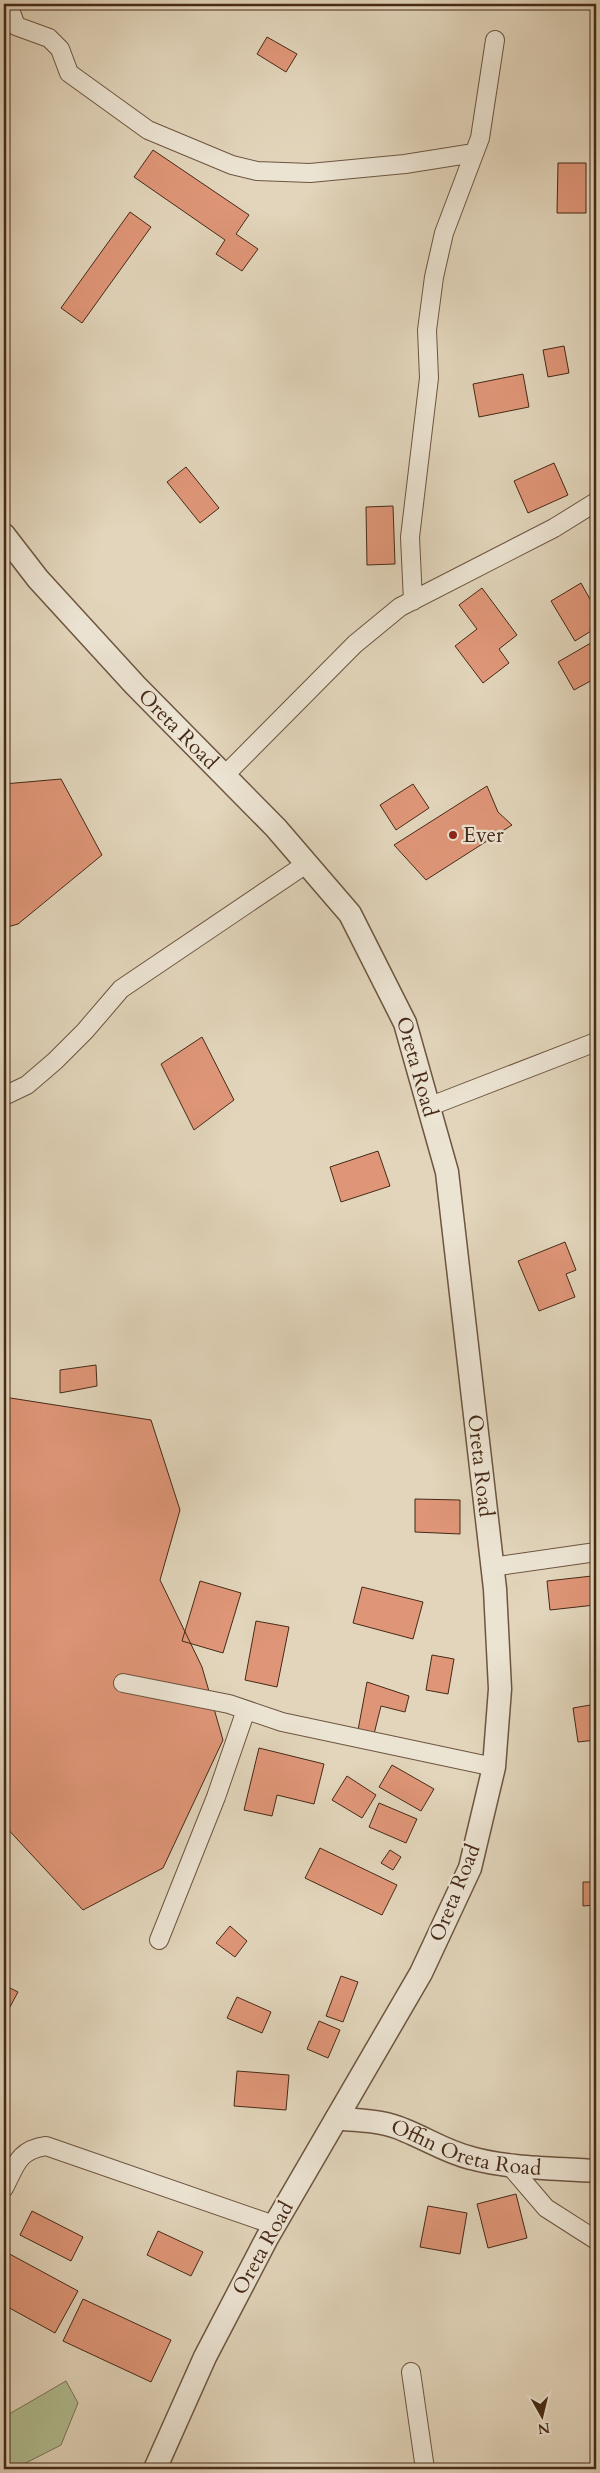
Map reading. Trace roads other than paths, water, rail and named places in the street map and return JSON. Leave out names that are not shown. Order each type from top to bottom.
[{"type":"street","points":[[8,4],[16,26],[49,38],[60,50],[69,73],[148,130],[232,165],[256,171],[310,173],[405,164],[474,153]]},
{"type":"street","points":[[413,601],[410,537],[429,378],[427,330],[434,277],[444,233],[480,138],[495,40]]},
{"type":"street","points":[[224,776],[355,644],[400,607],[554,528],[596,502]]},
{"type":"street","name":"Oreta Road","points":[[4,535],[38,579],[135,685],[276,828],[350,914],[405,1023],[447,1172],[492,1567],[500,1689],[494,1767],[470,1868],[421,1973],[274,2225],[205,2356],[155,2469]]},
{"type":"street","points":[[4,1096],[27,1085],[55,1061],[85,1031],[121,989],[306,864]]},
{"type":"street","points":[[428,1107],[596,1042]]},
{"type":"street","points":[[492,1567],[596,1552]]},
{"type":"street","points":[[123,1683],[229,1704],[282,1722],[494,1767]]},
{"type":"street","points":[[159,1940],[216,1797],[246,1710]]},
{"type":"street","name":"Offin Oreta Road","points":[[336,2118],[370,2120],[403,2129],[437,2147],[471,2158],[510,2166],[596,2171]]},
{"type":"street","points":[[4,2188],[19,2158],[34,2148],[46,2146],[274,2225]]},
{"type":"street","points":[[510,2166],[546,2208],[596,2240]]},
{"type":"street","points":[[411,2372],[425,2469]]},
{"type":"place","name":"Ever","points":[[453,835]]}]
